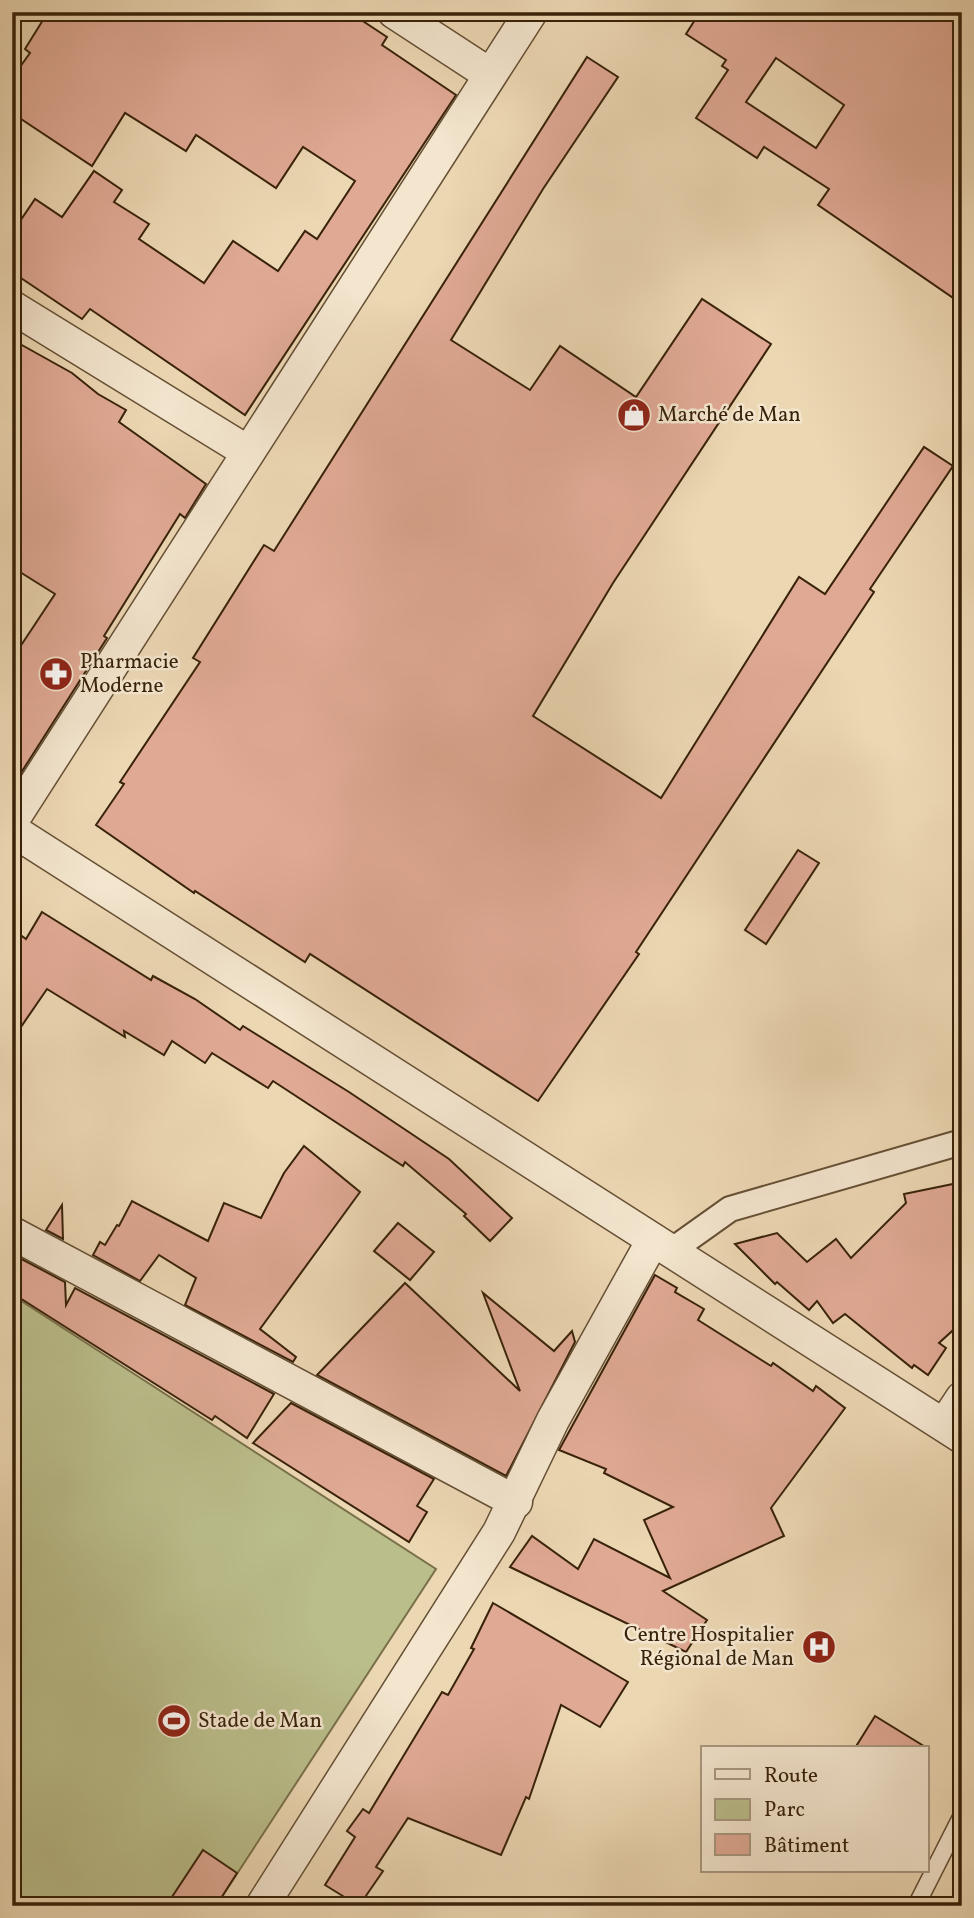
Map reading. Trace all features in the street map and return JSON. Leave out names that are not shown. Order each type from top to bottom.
[{"type":"street","points":[[394,12],[489,74]]},
{"type":"street","points":[[12,821],[531,12]]},
{"type":"street","points":[[12,307],[248,452]]},
{"type":"street","points":[[12,830],[953,1431],[962,1398]]},
{"type":"street","points":[[262,1906],[516,1502],[553,1420],[662,1246],[730,1209],[962,1142]]},
{"type":"street","points":[[12,1233],[516,1502]]},
{"type":"lane","points":[[916,1906],[962,1815]]},
{"type":"green space","name":"Stade de Man","points":[[12,1295],[436,1569],[216,1906],[12,1906]]},
{"type":"building","points":[[48,12],[349,12],[387,37],[382,45],[456,95],[245,415],[90,309],[82,319],[12,272],[12,233],[35,199],[62,217],[94,171],[122,190],[114,202],[149,224],[139,239],[204,283],[233,241],[278,271],[305,231],[317,239],[355,181],[303,147],[276,188],[196,135],[186,151],[125,113],[92,166],[12,113],[12,78],[30,53],[25,49]]},
{"type":"building","points":[[700,12],[962,12],[962,304],[818,205],[829,189],[764,147],[757,158],[696,118],[728,70],[722,66],[726,60],[686,34]],"holes":[[[776,58],[844,105],[816,148],[746,102]]]},
{"type":"building","points":[[587,57],[618,77],[543,189],[451,340],[530,390],[560,346],[636,397],[702,299],[771,344],[613,583],[533,716],[661,798],[799,577],[825,594],[924,447],[953,466],[870,589],[874,592],[636,952],[639,954],[538,1101],[310,954],[305,962],[195,891],[194,893],[96,825],[124,784],[120,782],[200,662],[193,658],[264,545],[274,551]]},
{"type":"building","points":[[20,344],[72,373],[98,394],[126,410],[119,422],[206,484],[185,518],[180,514],[104,636],[107,638],[12,787],[12,659],[55,594],[12,567],[12,357]]},
{"type":"building","points":[[798,850],[819,863],[766,944],[745,930]]},
{"type":"building","points":[[42,912],[151,980],[153,976],[195,999],[240,1030],[243,1026],[349,1092],[449,1159],[512,1218],[490,1241],[464,1216],[466,1214],[405,1162],[403,1166],[273,1081],[268,1088],[212,1053],[205,1063],[172,1041],[164,1055],[124,1031],[125,1037],[47,989],[12,1040],[12,929],[26,939]]},
{"type":"building","points":[[304,1146],[360,1192],[260,1329],[296,1357],[293,1362],[185,1305],[196,1278],[159,1255],[140,1281],[93,1255],[100,1242],[105,1245],[117,1225],[119,1226],[132,1201],[208,1241],[224,1203],[261,1218],[284,1173]]},
{"type":"building","points":[[953,1184],[955,1193],[962,1191],[962,1322],[939,1343],[946,1348],[928,1375],[914,1365],[912,1368],[845,1314],[833,1323],[817,1301],[809,1310],[777,1282],[775,1284],[735,1244],[777,1233],[807,1262],[836,1239],[851,1258],[906,1203],[904,1194]]},
{"type":"building","points":[[62,1205],[63,1239],[46,1230]]},
{"type":"building","points":[[398,1223],[434,1252],[410,1280],[374,1251]]},
{"type":"building","points":[[12,1254],[65,1282],[66,1305],[75,1288],[274,1394],[247,1438],[215,1416],[212,1420],[12,1293]]},
{"type":"building","points":[[655,1275],[677,1288],[675,1292],[704,1309],[698,1320],[771,1366],[773,1363],[813,1391],[816,1386],[845,1408],[771,1508],[784,1536],[663,1591],[707,1620],[686,1652],[510,1567],[532,1536],[578,1569],[594,1539],[670,1578],[644,1520],[673,1507],[604,1473],[606,1469],[559,1450]]},
{"type":"building","points":[[405,1283],[520,1391],[483,1293],[554,1351],[572,1331],[575,1342],[506,1476],[317,1375]]},
{"type":"building","points":[[291,1403],[434,1479],[417,1506],[427,1512],[409,1542],[253,1443]]},
{"type":"building","points":[[493,1603],[628,1682],[600,1727],[561,1705],[529,1799],[526,1797],[501,1855],[408,1818],[376,1867],[383,1871],[359,1906],[325,1885],[355,1837],[347,1831],[363,1809],[369,1813],[442,1692],[448,1695],[474,1649],[471,1648]]},
{"type":"building","points":[[875,1716],[924,1746],[856,1746]]},
{"type":"building","points":[[203,1850],[237,1873],[216,1906],[166,1906]]},
{"type":"place","name":"Marché de Man","points":[[634,415]]},
{"type":"place","name":"Pharmacie Moderne","points":[[56,674]]},
{"type":"place","name":"Centre Hospitalier Régional de Man","points":[[819,1647]]},
{"type":"place","name":"Stade de Man","points":[[174,1721]]}]
